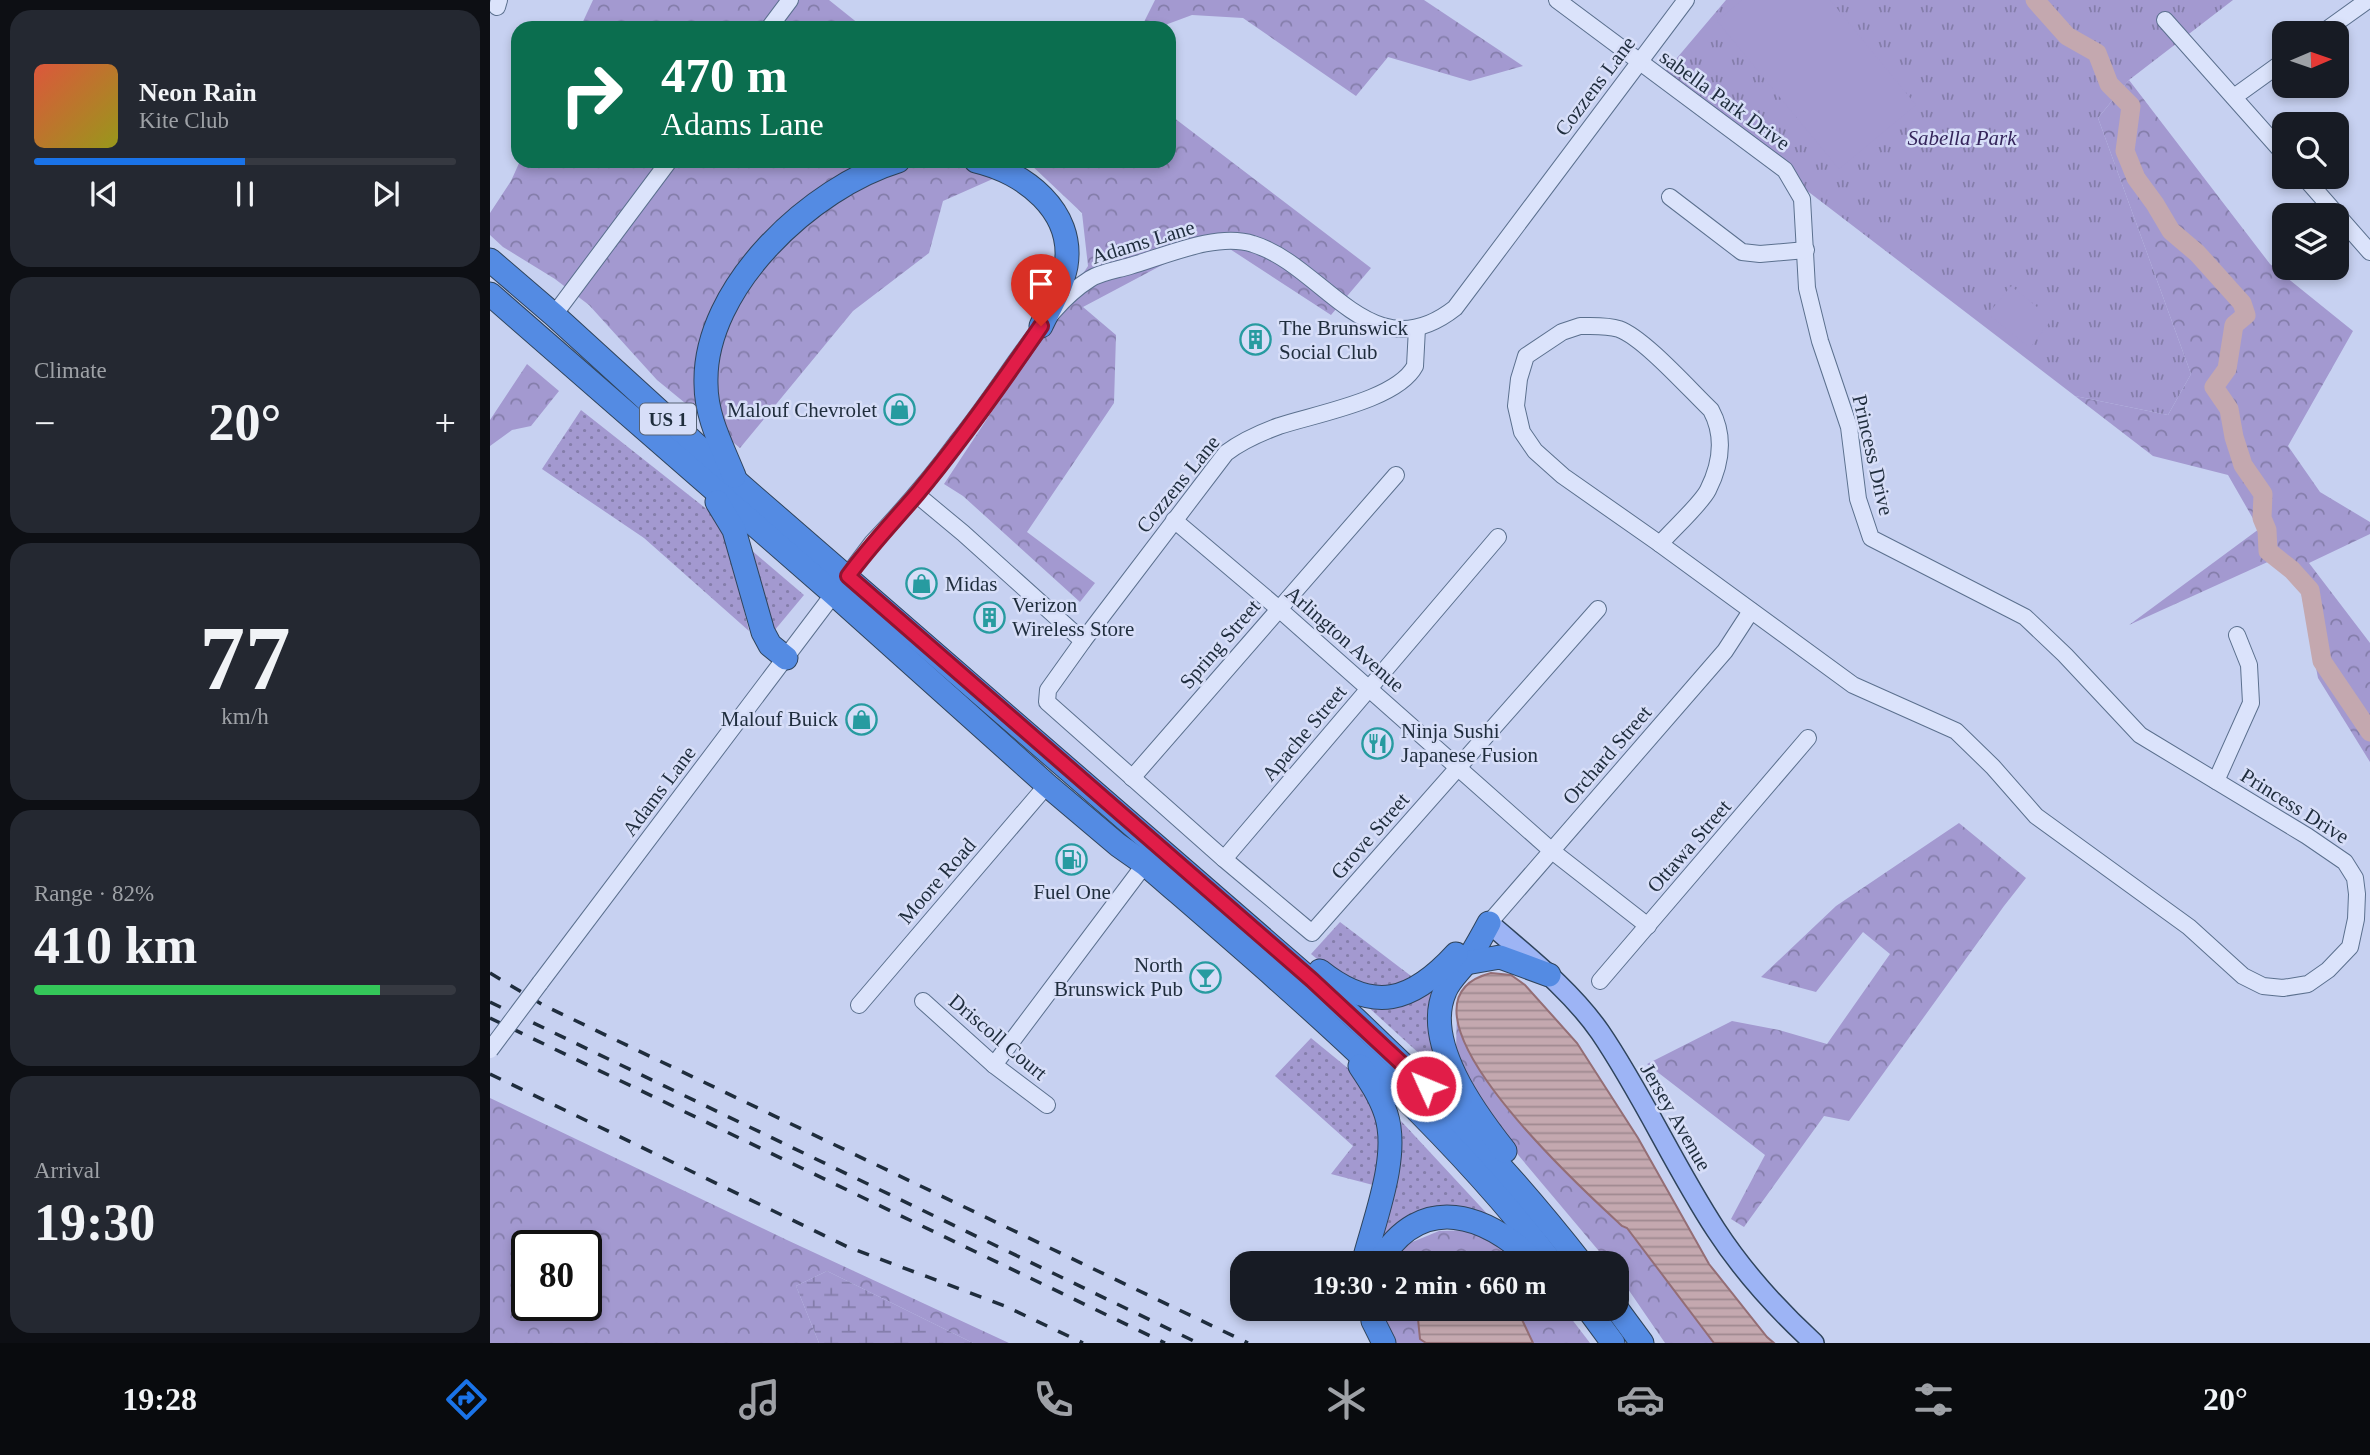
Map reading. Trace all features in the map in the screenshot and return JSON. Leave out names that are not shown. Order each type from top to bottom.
[{"type":"highway","points":[[737,482],[713,423],[707,403],[705,381],[714,336],[730,299],[758,258],[789,225],[839,188],[879,168]]},
{"type":"highway","points":[[998,168],[1028,184],[1051,208],[1062,227],[1066,247],[1064,273],[1041,326]]},
{"type":"highway","name":"US 1","points":[[490,260],[737,482],[1047,785],[1118,845],[1145,864],[1344,1039],[1448,1142],[1511,1211],[1543,1251]]},
{"type":"highway","name":"US 1","points":[[490,294],[696,474],[841,585],[1222,901],[1351,1015],[1426,1086],[1499,1164],[1572,1251]]},
{"type":"highway","points":[[696,474],[732,524],[763,632],[770,645],[786,658]]},
{"type":"highway","points":[[1222,901],[1335,982],[1372,997],[1397,996],[1422,986],[1489,923]]},
{"type":"highway","points":[[1489,923],[1466,962],[1448,984],[1441,1001],[1441,1033],[1459,1083],[1472,1106],[1558,1233]]},
{"type":"highway","points":[[1466,962],[1500,957],[1549,975]]},
{"type":"highway","points":[[1344,1039],[1377,1094],[1385,1112],[1391,1139],[1388,1168],[1366,1251]]},
{"type":"highway","points":[[1386,1251],[1408,1230],[1426,1221],[1456,1217],[1493,1228],[1523,1251]]},
{"type":"highway","points":[[1362,1321],[1368,1343]]},
{"type":"highway","points":[[1373,1321],[1384,1343]]},
{"type":"highway","points":[[1593,1321],[1612,1341]]},
{"type":"highway","points":[[1597,1321],[1612,1341]]},
{"type":"highway","points":[[1626,1321],[1642,1343]]},
{"type":"main road","name":"Jersey Avenue","points":[[1489,923],[1549,975],[1599,1031],[1706,1214],[1733,1255],[1769,1299],[1814,1343]]},
{"type":"street","points":[[774,21],[790,0]]},
{"type":"street","name":"sabella Park Drive","points":[[1557,0],[1785,170],[1802,200],[1806,250]]},
{"type":"street","name":"Cozzens Lane","points":[[1312,933],[1046,702],[1048,690],[1226,453],[1239,443],[1278,427],[1328,412],[1401,383],[1415,366],[1417,328],[1431,324],[1455,308],[1686,0]]},
{"type":"street","points":[[2339,21],[2368,0]]},
{"type":"street","points":[[2165,20],[2272,140]]},
{"type":"street","points":[[2234,97],[2272,70]]},
{"type":"street","points":[[554,315],[664,168]]},
{"type":"street","points":[[2315,189],[2370,252]]},
{"type":"street","points":[[1670,197],[1742,252],[1760,254],[1806,250]]},
{"type":"street","name":"Adams Lane","points":[[490,1050],[872,543],[958,442],[1041,326],[1078,286],[1094,276],[1197,246],[1232,241],[1249,242],[1271,251],[1371,322],[1394,329],[1417,328]]},
{"type":"street","name":"Princess Drive","points":[[1660,544],[1707,492],[1721,450],[1718,424],[1711,410],[1640,342],[1620,329],[1580,326],[1562,332],[1526,356],[1519,379],[1516,406],[1522,432],[1535,452],[1563,476],[1853,685],[1956,731],[1993,767],[2036,816],[2189,927],[2243,975],[2263,986],[2283,988],[2308,984],[2328,970],[2350,947],[2356,919],[2357,894],[2355,878],[2345,862],[2140,735],[2065,654],[2025,617],[1871,538],[1858,499],[1849,427],[1807,288],[1806,250]]},
{"type":"street","name":"Spring Street","points":[[1132,778],[1396,475]]},
{"type":"street","points":[[916,494],[1083,641]]},
{"type":"street","name":"Arlington Avenue","points":[[1174,520],[1279,609],[1552,851],[1648,926]]},
{"type":"street","name":"Apache Street","points":[[1224,859],[1498,537]]},
{"type":"street","name":"Grove Street","points":[[1312,933],[1598,608]]},
{"type":"street","name":"Orchard Street","points":[[1489,923],[1725,652],[1751,611]]},
{"type":"street","points":[[2216,781],[2251,703],[2249,665],[2237,635]]},
{"type":"street","name":"Ottawa Street","points":[[1600,981],[1808,738]]},
{"type":"street","name":"Moore Road","points":[[859,1004],[1047,785]]},
{"type":"street","points":[[994,1065],[1145,864]]},
{"type":"street","name":"Driscoll Court","points":[[923,1000],[994,1065],[1047,1105]]},
{"type":"green space","points":[[593,0],[829,0],[855,21],[583,21]]},
{"type":"green space","points":[[1155,0],[1424,0],[1523,66],[1470,81],[1388,57],[1356,96],[1243,18],[1192,15],[1176,21],[1144,21]]},
{"type":"green space","name":"Sabella Park","points":[[1726,0],[2233,0],[2129,80],[2098,118],[2191,374],[2168,415],[2075,396],[1660,78]]},
{"type":"green space","points":[[1742,0],[1830,0],[1916,105],[1839,169],[1717,21]]},
{"type":"green space","points":[[2129,80],[2272,266],[2272,280],[2290,280],[2353,331],[2288,446],[2320,492],[2370,522],[2370,534],[2309,563],[2370,643],[2370,762],[2318,678],[2301,592],[2272,560],[2129,625],[2259,529],[2228,475],[2153,456],[2075,396],[2168,415],[2191,374],[2098,118]]},
{"type":"green space","points":[[1176,119],[1371,268],[1331,315],[1213,238],[1083,307],[1116,335],[1114,403],[1027,532],[1095,583],[1080,602],[963,496],[944,484],[1088,266],[1082,213],[1034,168],[1176,168]]},
{"type":"green space","points":[[517,168],[1018,168],[943,201],[929,253],[853,311],[740,448],[657,380],[589,305],[555,279],[503,247],[490,235],[490,213]]},
{"type":"green space","points":[[2011,286],[2052,319],[2030,348],[1988,314]]},
{"type":"green space","points":[[527,364],[559,391],[531,426],[512,430],[490,446],[490,420]]},
{"type":"green space","points":[[581,410],[723,522],[749,631],[644,538],[542,469]]},
{"type":"green space","points":[[750,549],[804,595],[774,631]]},
{"type":"green space","points":[[1959,823],[2026,878],[1849,1121],[1824,1116],[1744,1227],[1731,1219],[1765,1155],[1647,1064],[1732,1021],[1779,1030],[1827,1044],[1890,954],[1863,932],[1816,992],[1761,977],[1836,906]]},
{"type":"green space","points":[[1340,922],[1415,979],[1387,990],[1348,984],[1311,954]]},
{"type":"green space","points":[[1435,987],[1445,1077],[1367,1006]]},
{"type":"green space","points":[[1457,1007],[1468,1048],[1502,1102],[1530,1135],[1627,1228],[1714,1343],[1665,1343],[1629,1290],[1629,1251],[1599,1251],[1493,1125],[1456,1053]]},
{"type":"green space","points":[[1311,1038],[1355,1074],[1378,1111],[1384,1148],[1373,1185],[1331,1174],[1353,1146],[1275,1076]]},
{"type":"green space","points":[[490,1098],[1009,1343],[973,1343],[827,1271],[796,1286],[819,1343],[490,1343]]},
{"type":"green space","points":[[1401,1121],[1492,1219],[1459,1209],[1377,1246],[1399,1147]]},
{"type":"green space","points":[[1477,1230],[1505,1251],[1400,1251],[1405,1245],[1439,1231]]},
{"type":"green space","points":[[827,1271],[973,1343],[819,1343],[796,1286]]},
{"type":"green space","points":[[1383,1321],[1573,1321],[1590,1343],[1395,1343],[1386,1334]]},
{"type":"shaded area","points":[[1491,973],[1511,975],[1525,985],[1577,1043],[1638,1138],[1709,1264],[1774,1343],[1714,1343],[1627,1228],[1571,1178],[1500,1099],[1472,1058],[1457,1021],[1462,991]]},
{"type":"shaded area","points":[[1418,1321],[1523,1321],[1533,1343],[1426,1343],[1420,1339]]},
{"type":"waterway","points":[[2035,0],[2067,36],[2097,53],[2109,84],[2131,106],[2125,151],[2136,178],[2171,231],[2197,253],[2242,303],[2246,315],[2234,325],[2227,369],[2214,387],[2229,409],[2243,465],[2263,494],[2262,518],[2267,530],[2268,551],[2292,570],[2310,590],[2322,661],[2370,732]]},
{"type":"railway","points":[[490,973],[543,1005],[1248,1343]]},
{"type":"railway","points":[[490,1002],[1198,1343]]},
{"type":"railway","points":[[490,1018],[1165,1343]]},
{"type":"railway","points":[[490,1074],[848,1247],[1005,1306],[1083,1343]]},
{"type":"place","name":"The Brunswick Social Club","points":[[1256,340]]},
{"type":"place","name":"Malouf Chevrolet","points":[[900,410]]},
{"type":"place","name":"Midas","points":[[922,584]]},
{"type":"place","name":"Verizon Wireless Store","points":[[989,617]]},
{"type":"place","name":"Malouf Buick","points":[[861,719]]},
{"type":"place","name":"Ninja Sushi Japanese Fusion","points":[[1378,743]]},
{"type":"place","name":"Fuel One","points":[[1072,860]]},
{"type":"place","name":"North Brunswick Pub","points":[[1206,977]]},
{"type":"route","points":[[1041,326],[958,442],[872,543],[848,576],[1312,980],[1426,1086]]}]
